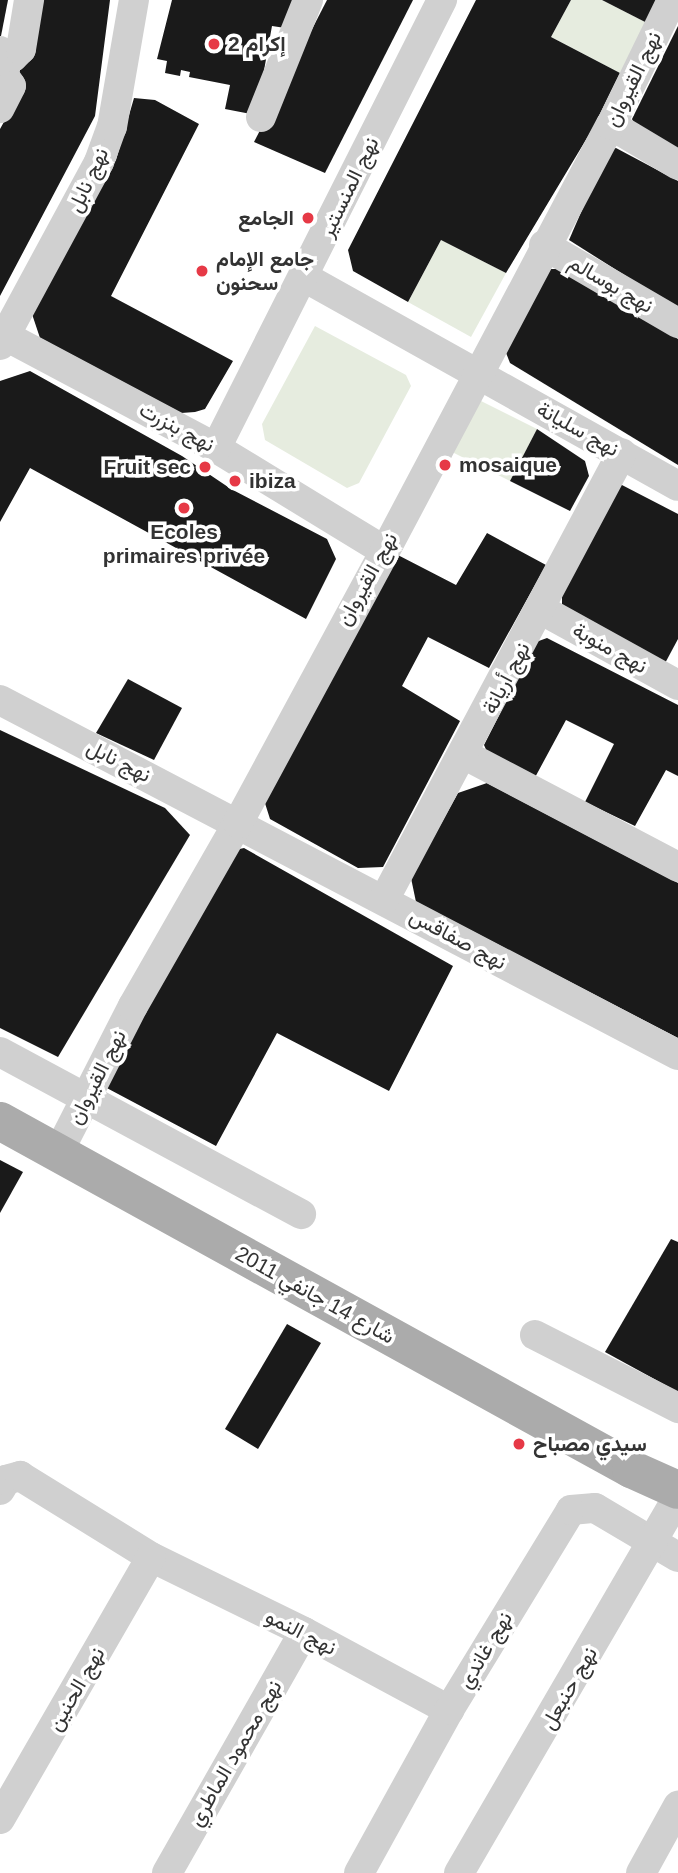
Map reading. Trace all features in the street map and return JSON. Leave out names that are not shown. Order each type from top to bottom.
[{"type":"main road","name":"شارع 14 جانفي 2011","points":[[0,1121],[57,1156],[631,1469],[677,1497]]},
{"type":"street","points":[[0,51],[13,57],[21,49],[29,0]]},
{"type":"street","name":"نهج نابل","points":[[1,338],[99,162],[112,127],[134,0]]},
{"type":"street","points":[[261,117],[308,0]]},
{"type":"street","name":"نهج المنستير","points":[[216,448],[442,0]]},
{"type":"street","name":"نهج القيروان","points":[[57,1156],[133,1006],[238,822],[385,551],[544,245],[611,125],[672,0]]},
{"type":"street","points":[[0,70],[12,86],[0,108]]},
{"type":"street","points":[[611,125],[678,165]]},
{"type":"street","name":"نهج بوسالم","points":[[544,245],[678,323]]},
{"type":"street","name":"نهج سليانة","points":[[304,277],[678,486]]},
{"type":"street","name":"نهج بنزرت","points":[[1,338],[216,448],[385,551]]},
{"type":"street","name":"نهج أريانة","points":[[384,900],[465,755],[622,453]]},
{"type":"street","name":"نهج منوبة","points":[[542,610],[678,685]]},
{"type":"street","name":"نهج نابل","points":[[0,700],[238,822]]},
{"type":"street","points":[[465,755],[678,867]]},
{"type":"street","name":"نهج صفاقس","points":[[238,822],[678,1055]]},
{"type":"street","points":[[0,1052],[301,1214]]},
{"type":"street","points":[[535,1335],[678,1408]]},
{"type":"street","name":"نهج النمو","points":[[0,1490],[6,1480],[20,1476],[151,1558],[304,1632],[449,1710]]},
{"type":"street","name":"نهج حنبعل","points":[[459,1873],[677,1497]]},
{"type":"street","name":"نهج غاندي","points":[[359,1873],[449,1710],[571,1510],[595,1508],[652,1543]]},
{"type":"street","points":[[652,1543],[678,1557]]},
{"type":"street","name":"نهج الحنين","points":[[0,1819],[151,1558]]},
{"type":"street","name":"نهج محمود الماطري","points":[[167,1873],[304,1632]]},
{"type":"street","points":[[641,1873],[678,1806]]},
{"type":"shaded area","points":[[571,0],[602,0],[649,24],[620,73],[551,37]]},
{"type":"shaded area","points":[[441,240],[506,273],[471,337],[408,302]]},
{"type":"shaded area","points":[[315,326],[406,375],[411,386],[359,483],[347,488],[265,440],[262,424]]},
{"type":"shaded area","points":[[481,401],[537,429],[510,481],[446,449]]},
{"type":"building","points":[[0,0],[8,0],[1,36],[0,36]]},
{"type":"building","points":[[32,0],[110,0],[95,116],[0,296],[0,129],[14,104]]},
{"type":"building","name":"إكرام 2","points":[[172,0],[298,0],[292,29],[272,26],[256,115],[225,109],[230,85],[189,77],[190,72],[181,70],[180,76],[165,73],[167,61],[157,59]]},
{"type":"building","points":[[327,0],[413,0],[325,173],[254,142]]},
{"type":"building","points":[[476,0],[571,0],[551,37],[620,73],[593,128],[506,273],[441,240],[408,302],[353,271],[348,250]]},
{"type":"building","points":[[602,0],[660,0],[649,24]]},
{"type":"building","points":[[678,26],[678,151],[635,126],[632,119]]},
{"type":"building","points":[[134,98],[155,100],[199,124],[111,296],[233,361],[205,409],[195,412],[181,413],[40,338],[32,314],[116,160]]},
{"type":"building","points":[[616,148],[678,181],[678,309],[569,240],[608,150]]},
{"type":"building","points":[[550,269],[561,269],[678,339],[678,465],[510,363],[503,345]]},
{"type":"building","points":[[30,371],[182,456],[231,489],[327,539],[336,559],[306,619],[30,468],[0,522],[0,381]]},
{"type":"building","points":[[537,429],[585,461],[589,476],[570,511],[510,481]]},
{"type":"building","points":[[620,484],[678,514],[678,639],[663,667],[562,605],[562,591]]},
{"type":"building","points":[[487,533],[546,565],[489,668],[428,637],[402,686],[460,721],[383,867],[358,868],[270,819],[264,800],[392,552],[456,585]]},
{"type":"building","points":[[547,638],[678,705],[678,776],[666,770],[635,826],[585,802],[614,744],[566,720],[532,783],[488,754],[484,745],[536,642]]},
{"type":"building","points":[[128,679],[182,708],[154,760],[96,733]]},
{"type":"building","points":[[0,730],[165,808],[190,835],[58,1057],[0,1028]]},
{"type":"building","points":[[487,783],[678,883],[678,1038],[416,902],[411,878],[458,793]]},
{"type":"building","points":[[244,848],[453,966],[389,1091],[277,1033],[216,1146],[103,1086],[235,850]]},
{"type":"building","points":[[0,1160],[23,1172],[0,1213]]},
{"type":"building","points":[[671,1239],[678,1242],[678,1392],[605,1352]]},
{"type":"building","points":[[287,1324],[321,1343],[258,1449],[225,1429]]},
{"type":"place","name":"إكرام 2","points":[[214,44]]},
{"type":"place","name":"الجامع","points":[[308,218]]},
{"type":"place","name":"جامع الإمام سحنون","points":[[202,271]]},
{"type":"place","name":"mosaique","points":[[445,465]]},
{"type":"place","name":"Fruit sec","points":[[205,467]]},
{"type":"place","name":"ibiza","points":[[235,481]]},
{"type":"place","name":"Ecoles primaires privée","points":[[184,508]]},
{"type":"place","name":"سيدي مصباح","points":[[519,1444]]}]
